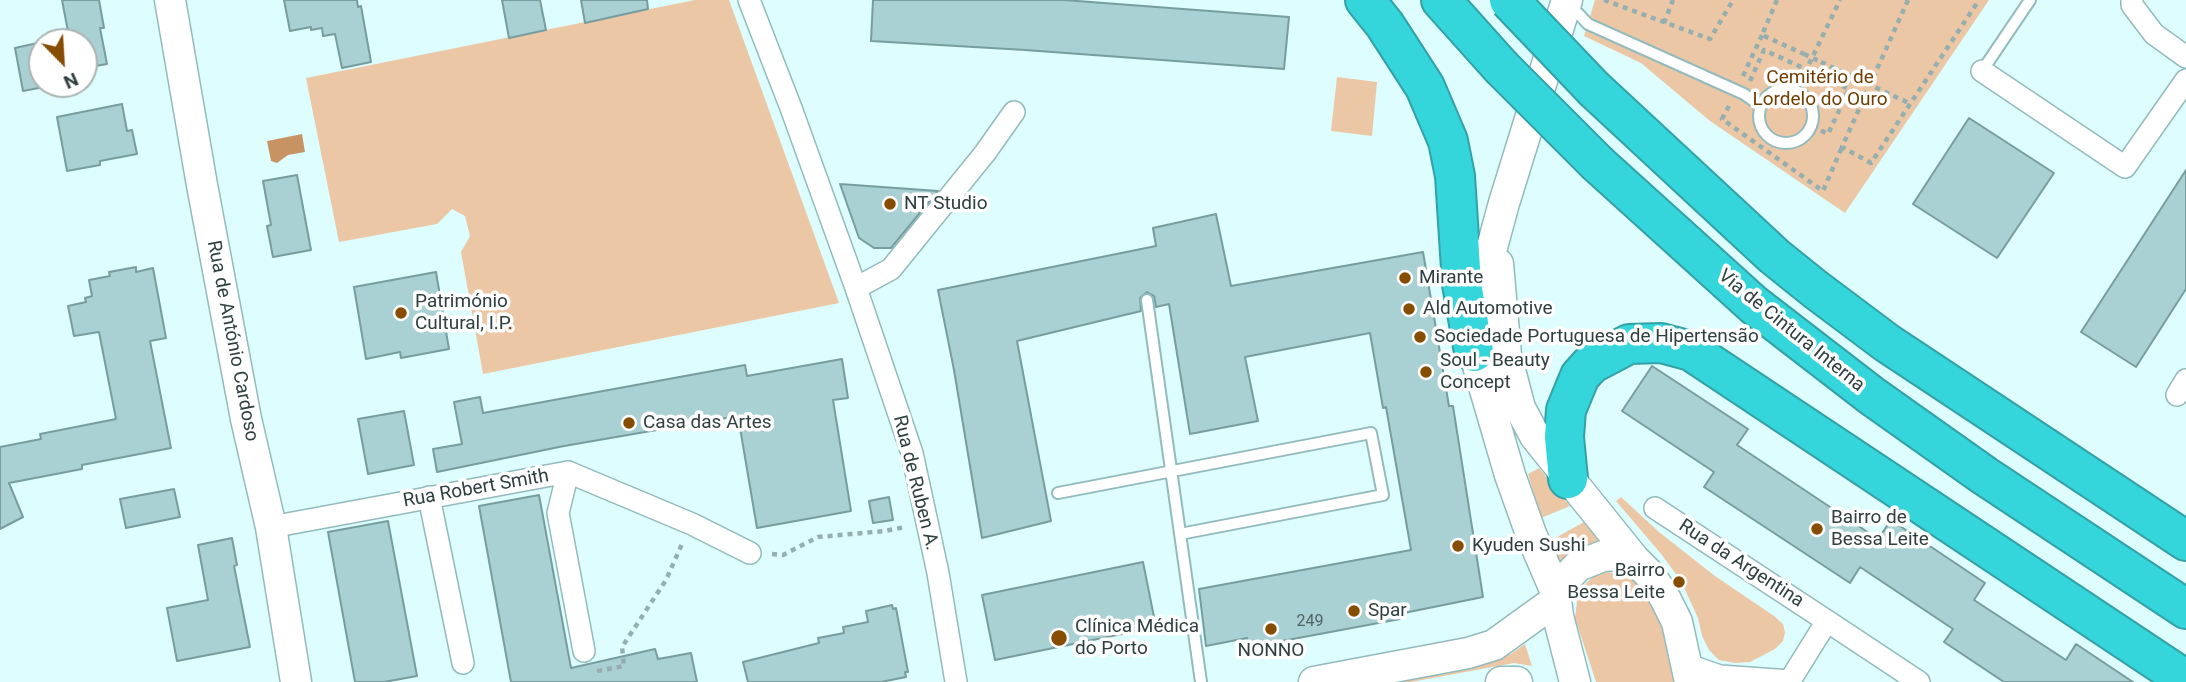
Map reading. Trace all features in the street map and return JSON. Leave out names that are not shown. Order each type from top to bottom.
[{"type":"highway","points":[[1365,0],[1385,25],[1425,87],[1448,141],[1455,176],[1462,284],[1474,352]]},
{"type":"highway","name":"Via de Cintura Interna","points":[[1441,0],[1501,67],[1598,164],[1754,304],[1872,396],[1985,476],[2186,609]]},
{"type":"highway","points":[[1509,0],[1594,89],[1774,256],[1815,289],[1887,343],[2186,541]]},
{"type":"highway","points":[[1569,479],[1564,437],[1566,410],[1580,376],[1591,363],[1629,344],[1661,343],[1691,351],[2186,680]]},
{"type":"main road","name":"Rua de António Cardoso","points":[[170,0],[246,419],[271,527],[295,682]]},
{"type":"main road","points":[[1567,1],[1482,284],[1474,352],[1518,498],[1555,595],[1575,682]]},
{"type":"main road","points":[[1496,233],[1506,355],[1520,408],[1535,436],[1634,559],[1651,576],[1665,598],[1677,622],[1689,674]]},
{"type":"main road","points":[[1314,682],[1468,653],[1494,645],[1555,595],[1578,566],[1603,556],[1619,555],[1634,559]]},
{"type":"main road","points":[[1501,682],[1517,682]]},
{"type":"street","name":"Rua de Ruben A.","points":[[749,0],[856,288],[912,453],[956,682]]},
{"type":"street","points":[[2132,0],[2132,5],[2154,34],[2186,57]]},
{"type":"street","points":[[1982,71],[2125,167],[2186,80]]},
{"type":"street","points":[[856,288],[891,269],[985,153],[1014,112]]},
{"type":"street","name":"Rua Robert Smith","points":[[271,527],[568,472],[692,524],[750,553]]},
{"type":"street","points":[[568,472],[558,513],[584,651]]},
{"type":"street","points":[[429,497],[463,663]]},
{"type":"street","name":"Rua da Argentina","points":[[1655,508],[1919,682]]},
{"type":"street","points":[[1689,674],[1790,682],[1827,621]]},
{"type":"lane","points":[[1982,71],[2030,0]]},
{"type":"lane","points":[[1567,1],[1588,24],[1740,93],[1761,106]]},
{"type":"lane","points":[[1796,90],[1810,101],[1814,118],[1812,126],[1801,139],[1776,142],[1763,131],[1759,114],[1761,106],[1772,93],[1796,90]]},
{"type":"lane","points":[[1147,300],[1201,682]]},
{"type":"lane","points":[[1058,493],[1371,433],[1383,495],[1180,534]]},
{"type":"path","points":[[1604,0],[1710,40],[1733,0]]},
{"type":"path","points":[[1664,23],[1673,0]]},
{"type":"path","points":[[1740,93],[1777,0]]},
{"type":"path","points":[[1796,90],[1840,0]]},
{"type":"path","points":[[1812,126],[1828,134],[1849,89],[1765,50],[1722,119],[1822,191],[1908,0]]},
{"type":"path","points":[[1842,147],[1871,163],[1979,0]]},
{"type":"path","points":[[1762,35],[1911,104]]},
{"type":"path","points":[[750,553],[783,555],[818,537],[885,531],[927,522]]},
{"type":"path","points":[[584,674],[624,666],[622,647],[666,580],[692,524]]},
{"type":"green space","points":[[695,0],[729,0],[839,303],[483,374],[461,252],[470,236],[465,216],[452,209],[437,224],[339,242],[306,78]]},
{"type":"green space","name":"Cemitério de Lordelo do Ouro","points":[[1595,0],[1989,0],[1845,213],[1710,121],[1641,63],[1584,36]]},
{"type":"green space","points":[[1337,77],[1377,82],[1372,136],[1331,131]]},
{"type":"green space","points":[[1539,468],[1570,506],[1541,518],[1528,474]]},
{"type":"green space","points":[[1621,497],[1659,532],[1715,576],[1783,624],[1783,641],[1775,649],[1750,662],[1719,660],[1709,650],[1702,636],[1698,618],[1681,581],[1616,501]]},
{"type":"green space","points":[[1584,522],[1602,540],[1600,544],[1560,564],[1550,541]]},
{"type":"green space","points":[[1607,572],[1636,581],[1649,599],[1661,620],[1675,682],[1596,682],[1575,618],[1578,593],[1593,577]]},
{"type":"green space","points":[[1525,644],[1532,666],[1514,663],[1411,682],[1379,682],[1493,660],[1511,654]]},
{"type":"shaded area","points":[[302,134],[305,152],[288,155],[277,163],[271,161],[267,141]]},
{"type":"building","points":[[62,0],[99,0],[104,28],[100,28],[107,64],[98,66],[98,28],[67,28]]},
{"type":"building","points":[[284,0],[357,0],[358,7],[361,6],[371,62],[342,68],[335,34],[323,36],[322,28],[311,30],[311,27],[290,31]]},
{"type":"building","points":[[502,0],[540,0],[546,30],[509,38]]},
{"type":"building","points":[[581,0],[647,0],[648,9],[585,23]]},
{"type":"building","points":[[873,0],[1064,0],[1289,17],[1284,69],[871,41]]},
{"type":"building","points":[[28,45],[28,90],[23,91],[15,48]]},
{"type":"building","points":[[122,104],[127,131],[132,130],[137,154],[67,171],[57,117]]},
{"type":"building","points":[[1969,118],[2054,173],[1997,258],[1913,204]]},
{"type":"building","points":[[2186,170],[2186,289],[2136,367],[2081,332]]},
{"type":"building","points":[[297,175],[311,250],[273,257],[267,226],[271,225],[263,181]]},
{"type":"building","name":"NT Studio","points":[[840,184],[938,191],[891,248],[874,248],[859,238]]},
{"type":"building","points":[[1216,214],[1231,286],[1423,252],[1449,406],[1453,406],[1483,597],[1399,614],[1400,619],[1250,647],[1247,638],[1206,646],[1199,589],[1411,550],[1370,333],[1245,357],[1258,421],[1190,434],[1169,304],[1156,307],[1154,296],[1147,292],[1140,298],[1141,311],[1017,341],[1051,521],[982,538],[938,290],[1156,246],[1153,228]]},
{"type":"building","points":[[136,267],[136,272],[153,268],[166,338],[150,341],[171,448],[82,465],[82,469],[9,483],[23,517],[0,529],[0,447],[41,439],[40,434],[116,419],[99,332],[74,336],[68,306],[86,302],[85,298],[92,296],[89,280],[110,276],[109,272]]},
{"type":"building","points":[[436,272],[449,349],[401,358],[400,352],[366,359],[354,287]]},
{"type":"building","points":[[842,359],[848,398],[833,400],[851,511],[757,528],[738,416],[564,446],[437,472],[433,449],[462,444],[454,402],[480,397],[483,413],[745,365],[747,376]]},
{"type":"building","name":"Bairro de Bessa Leite","points":[[1652,366],[1748,429],[1737,445],[1878,539],[1891,520],[1985,583],[1974,600],[2066,660],[2076,644],[2133,682],[2004,682],[1944,642],[1953,629],[1860,567],[1850,583],[1704,487],[1714,472],[1622,411]]},
{"type":"building","points":[[404,411],[414,465],[368,474],[358,419]]},
{"type":"building","points":[[174,489],[180,517],[126,528],[120,499]]},
{"type":"building","points":[[539,495],[571,668],[655,649],[658,659],[691,653],[697,682],[511,682],[479,506]]},
{"type":"building","points":[[889,497],[893,520],[873,523],[869,501]]},
{"type":"building","points":[[388,521],[417,676],[384,682],[355,682],[328,532]]},
{"type":"building","points":[[232,538],[237,565],[234,566],[250,647],[177,661],[167,608],[208,600],[198,545]]},
{"type":"building","points":[[1143,562],[1156,627],[995,660],[982,595]]},
{"type":"building","points":[[892,605],[893,609],[896,608],[908,672],[905,672],[906,677],[881,682],[748,682],[743,662],[819,643],[818,638],[844,633],[843,627],[868,622],[866,611]]},
{"type":"place","name":"NT Studio","points":[[890,204]]},
{"type":"place","name":"Mirante","points":[[1405,278]]},
{"type":"place","name":"Ald Automotive","points":[[1409,309]]},
{"type":"place","name":"Património Cultural, I.P.","points":[[401,313]]},
{"type":"place","name":"Sociedade Portuguesa de Hipertensão","points":[[1420,337]]},
{"type":"place","name":"Soul - Beauty Concept","points":[[1426,372]]},
{"type":"place","name":"Casa das Artes","points":[[629,423]]},
{"type":"place","name":"Bairro de Bessa Leite","points":[[1817,529]]},
{"type":"place","name":"Kyuden Sushi","points":[[1458,546]]},
{"type":"place","name":"Bairro Bessa Leite","points":[[1679,582]]},
{"type":"place","name":"Spar","points":[[1354,611]]},
{"type":"place","name":"NONNO","points":[[1271,629]]},
{"type":"place","name":"Clínica Médica do Porto","points":[[1059,638]]}]
